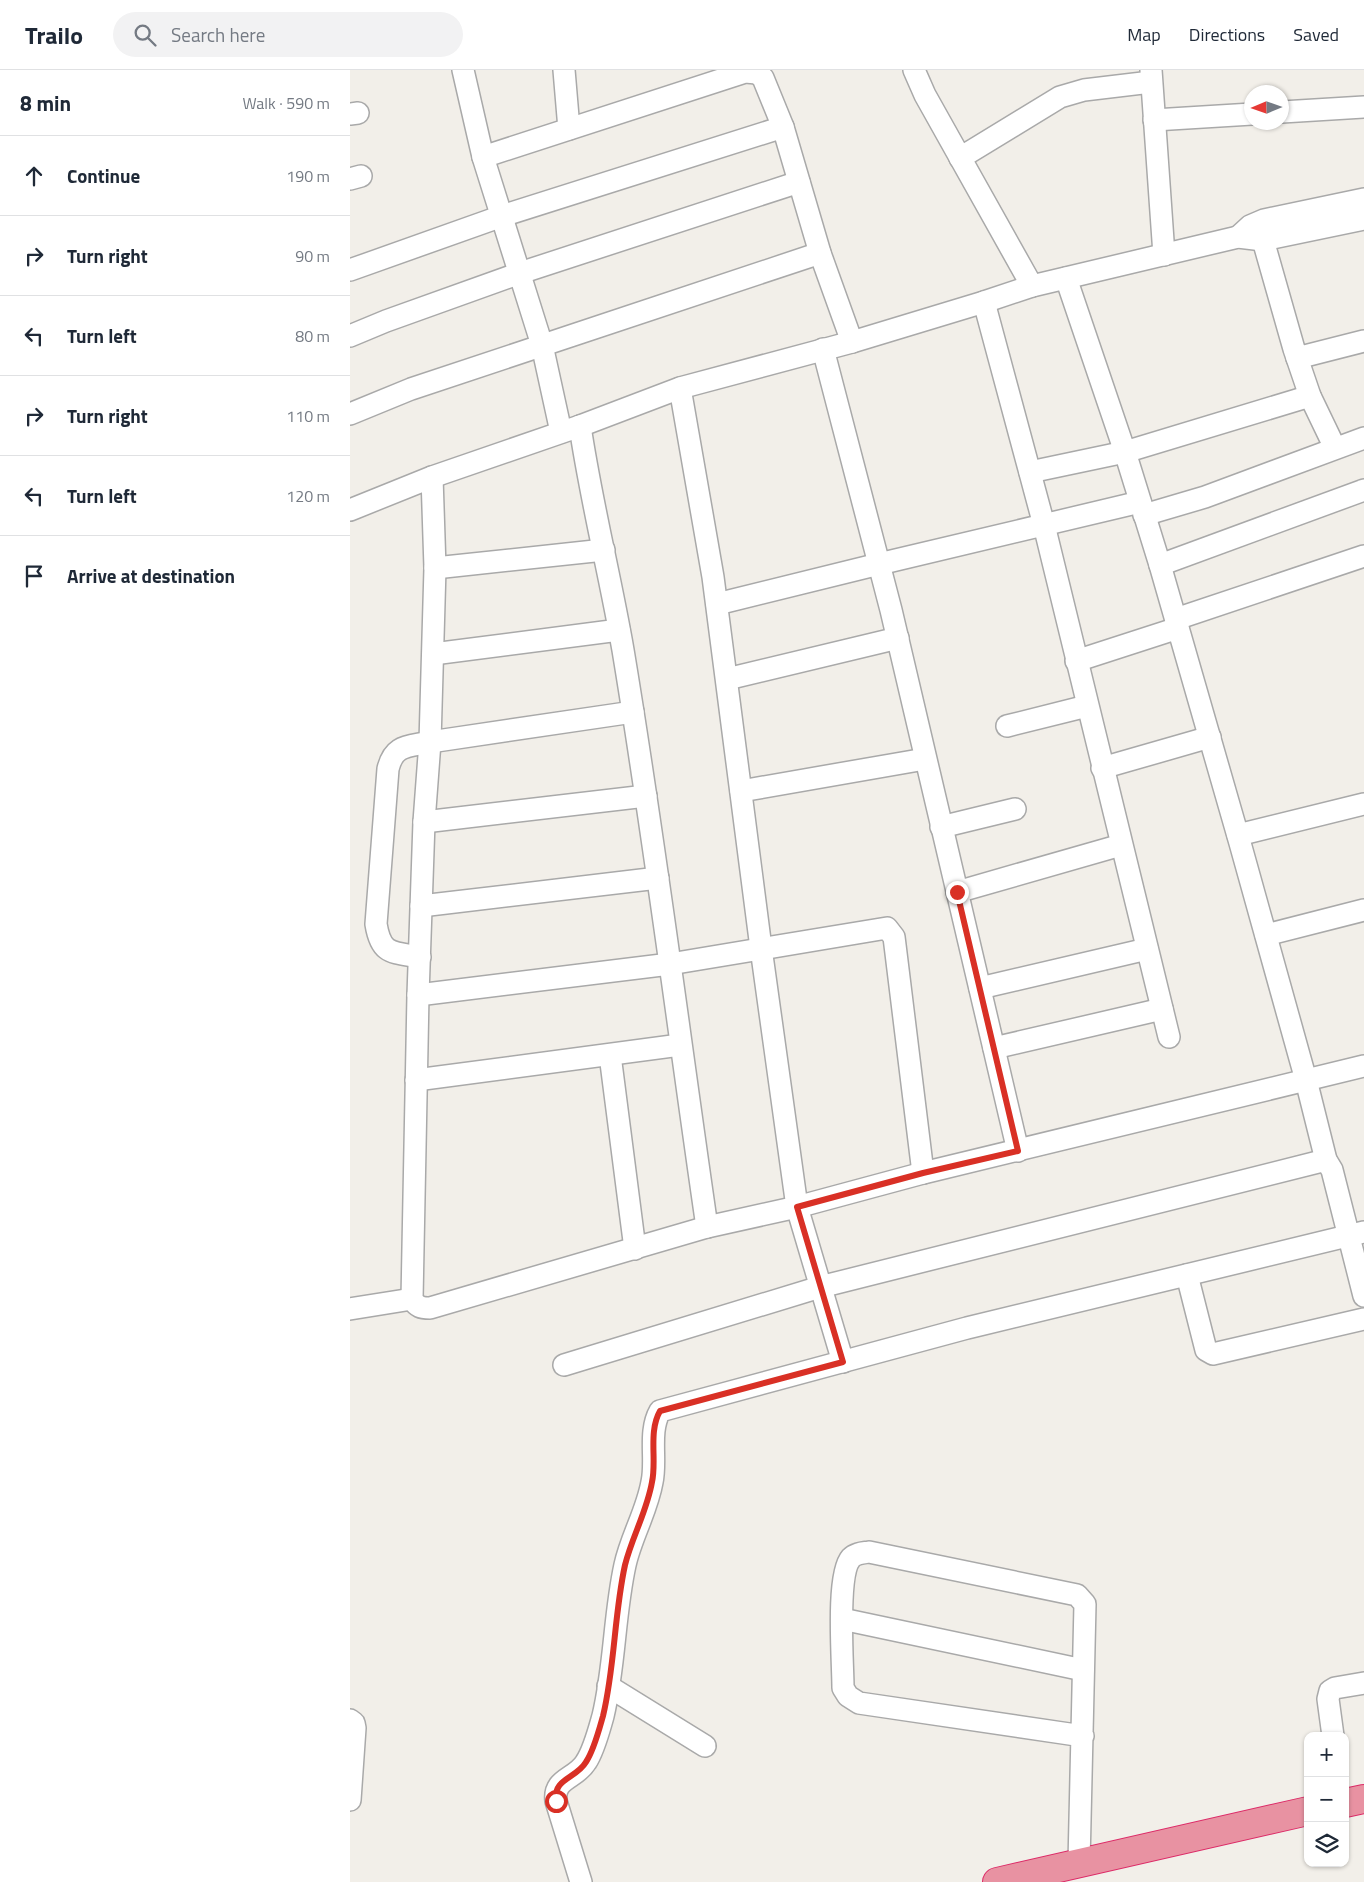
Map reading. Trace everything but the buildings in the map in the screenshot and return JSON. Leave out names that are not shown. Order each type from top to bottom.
[{"type":"highway","points":[[1349,1802],[1364,1799]]},
{"type":"highway","points":[[997,1882],[1304,1812]]},
{"type":"street","points":[[463,70],[483,157],[542,345],[571,429],[585,460],[604,550],[646,796],[706,1227]]},
{"type":"street","points":[[564,70],[569,129]]},
{"type":"street","points":[[914,70],[925,95],[1032,286]]},
{"type":"street","points":[[483,157],[744,72],[757,73],[764,78],[783,127],[820,253],[852,342]]},
{"type":"street","points":[[960,158],[1060,97],[1151,76],[1164,255]]},
{"type":"street","points":[[1289,112],[1364,107]]},
{"type":"street","points":[[1154,120],[1244,114]]},
{"type":"street","points":[[350,270],[502,216],[783,127]]},
{"type":"street","points":[[350,336],[386,321],[520,273],[799,182]]},
{"type":"street","points":[[1238,237],[1250,226],[1264,220],[1364,200]]},
{"type":"street","points":[[350,510],[432,477],[571,429],[680,388],[852,342],[1032,286],[1238,237],[1263,240],[1364,219]]},
{"type":"street","points":[[1263,240],[1310,396],[1335,448]]},
{"type":"street","points":[[350,414],[411,389],[820,253]]},
{"type":"street","points":[[1066,278],[1125,452],[1160,565],[1266,935],[1326,1160],[1332,1170],[1356,1234],[1364,1296]]},
{"type":"street","points":[[984,302],[1044,525],[1169,1037]]},
{"type":"street","points":[[1297,358],[1364,340]]},
{"type":"street","points":[[823,349],[898,638],[1018,1151]]},
{"type":"street","points":[[680,388],[717,604],[761,948],[797,1207],[843,1362]]},
{"type":"street","points":[[1030,472],[1125,452],[1310,396]]},
{"type":"street","points":[[717,604],[1044,525],[1205,497],[1364,438]]},
{"type":"street","points":[[432,477],[435,568],[430,742],[424,822],[418,995],[412,1299],[416,1305],[422,1308],[430,1308],[706,1227],[797,1207],[923,1173],[1364,1066]]},
{"type":"street","points":[[1160,565],[1364,490]]},
{"type":"street","points":[[435,568],[604,550]]},
{"type":"street","points":[[1076,661],[1364,556]]},
{"type":"street","points":[[433,654],[619,630]]},
{"type":"street","points":[[726,679],[898,638]]},
{"type":"street","points":[[1007,726],[1087,706]]},
{"type":"street","points":[[420,957],[399,953],[384,947],[378,938],[376,924],[388,769],[395,752],[401,748],[430,742],[632,712]]},
{"type":"street","points":[[1102,768],[1210,737]]},
{"type":"street","points":[[741,791],[925,759]]},
{"type":"street","points":[[424,822],[646,796]]},
{"type":"street","points":[[1238,835],[1364,804]]},
{"type":"street","points":[[941,826],[1014,809]]},
{"type":"street","points":[[957,892],[1121,845]]},
{"type":"street","points":[[421,906],[658,878]]},
{"type":"street","points":[[1266,935],[1364,910]]},
{"type":"street","points":[[418,995],[670,964],[887,928],[894,937],[923,1173]]},
{"type":"street","points":[[980,988],[1147,948]]},
{"type":"street","points":[[994,1048],[1162,1009]]},
{"type":"street","points":[[416,1080],[680,1045]]},
{"type":"street","points":[[610,1055],[635,1249]]},
{"type":"street","points":[[564,1365],[820,1287],[1326,1160]]},
{"type":"street","points":[[581,1882],[556,1801],[556,1789],[559,1784],[580,1770],[586,1762],[603,1716],[619,1594],[626,1563],[652,1482],[655,1426],[660,1411],[967,1328],[1356,1234]]},
{"type":"street","points":[[1187,1275],[1206,1350],[1213,1354],[1364,1319]]},
{"type":"street","points":[[350,1309],[412,1299]]},
{"type":"street","points":[[1079,1863],[1083,1736],[1083,1670],[1086,1604],[1077,1596],[869,1552],[859,1553],[852,1557],[845,1570],[842,1587],[843,1688],[848,1696],[859,1703],[1083,1736]]},
{"type":"street","points":[[842,1619],[1083,1670]]},
{"type":"street","points":[[1332,1732],[1328,1699],[1330,1691],[1335,1688],[1364,1683]]},
{"type":"street","points":[[608,1686],[705,1746]]},
{"type":"street","points":[[350,1720],[354,1723],[355,1728],[350,1800]]},
{"type":"route","points":[[556,1801],[556,1789],[559,1784],[580,1770],[586,1762],[603,1716],[611,1670],[619,1594],[626,1563],[652,1482],[655,1426],[660,1411],[843,1362],[797,1207],[923,1173],[1018,1151],[957,892]]}]
